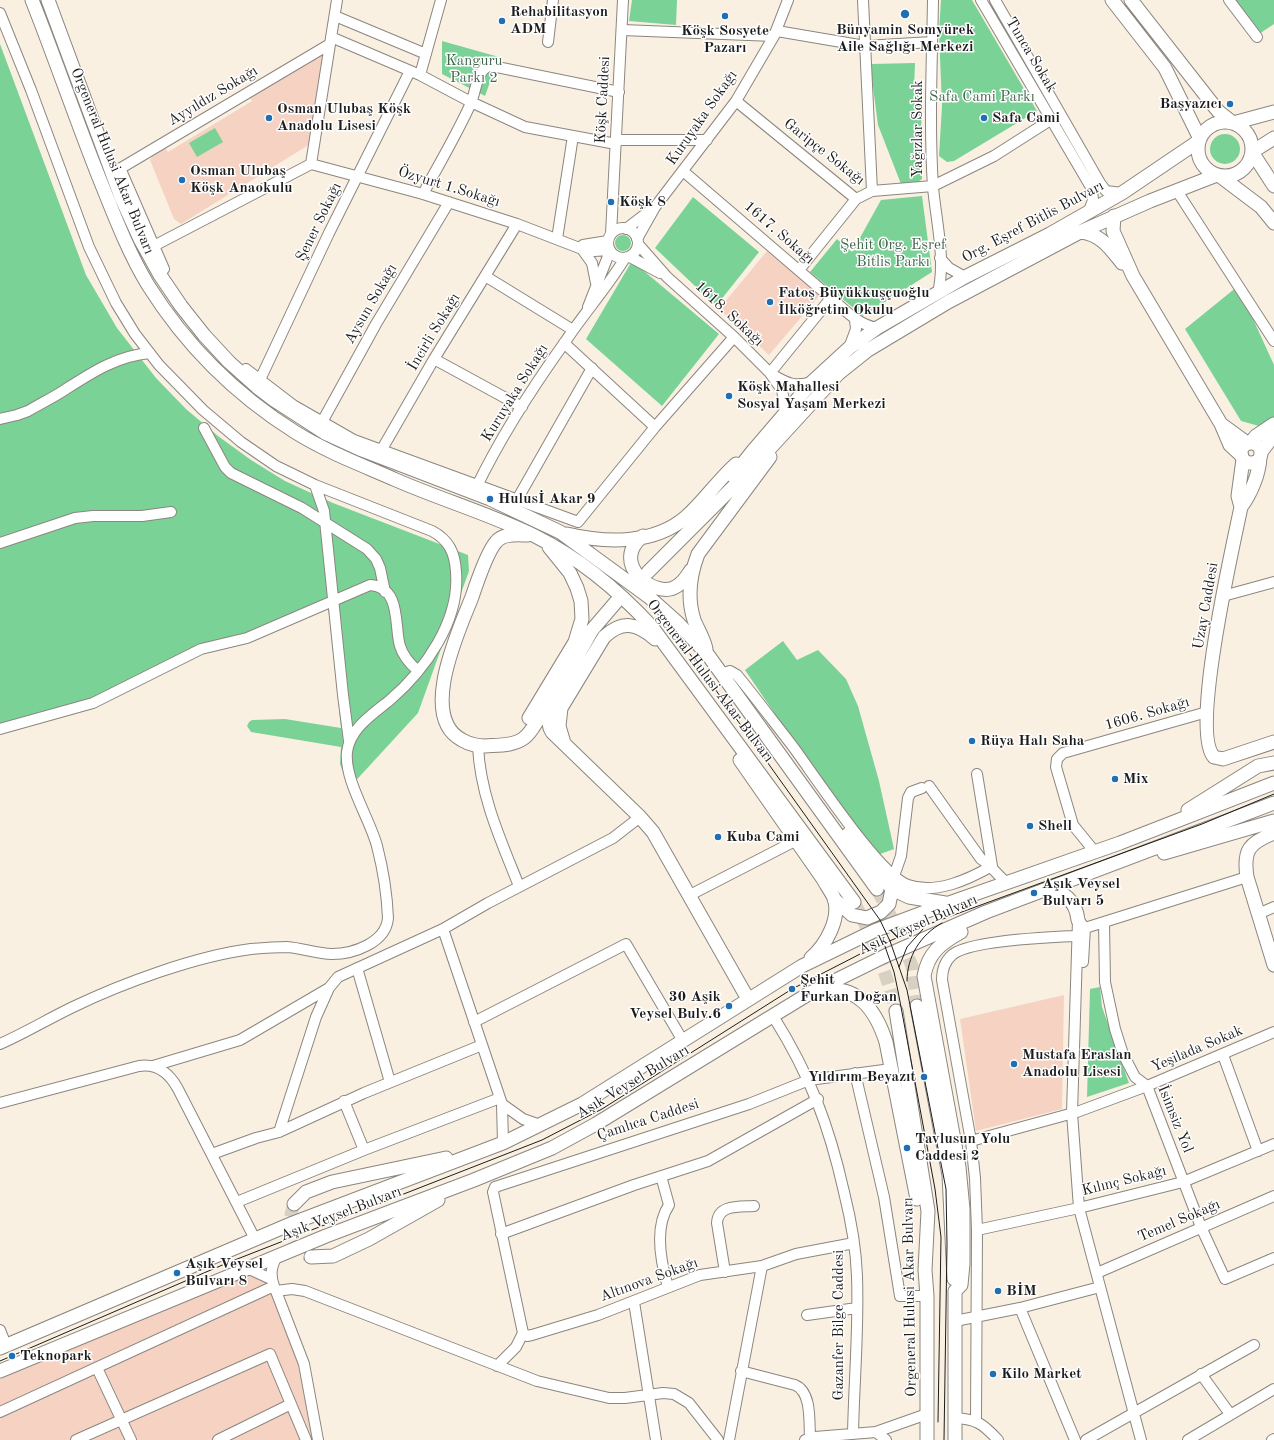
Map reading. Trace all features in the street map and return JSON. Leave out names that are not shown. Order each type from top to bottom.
[{"type":"main road","name":"Orgeneral Hulusi Akar Bulvarı","points":[[32,0],[90,153],[129,249],[160,303],[201,354],[230,382],[263,410],[295,432],[325,449],[400,482],[447,499],[534,535],[580,564],[630,603],[652,627],[700,691],[854,902]]},
{"type":"main road","name":"Orgeneral Hulusi Akar Bulvarı","points":[[48,0],[116,170],[130,218],[149,248],[170,291],[192,321],[217,349],[307,423],[343,442],[380,453],[476,488],[514,504],[560,532],[649,597],[677,622],[708,655],[877,889]]},
{"type":"main road","points":[[1112,0],[1165,68],[1200,140]]},
{"type":"main road","points":[[1131,0],[1218,111],[1248,134],[1252,152],[1274,186]]},
{"type":"main road","points":[[1274,112],[1233,123],[1215,124],[1205,130],[1200,140],[1198,153],[1202,164],[1261,207],[1274,223]]},
{"type":"main road","points":[[1218,176],[1229,176],[1240,172],[1248,163],[1252,152],[1274,138]]},
{"type":"main road","name":"Org. Eşref Bitlis Bulvarı","points":[[648,572],[701,519],[791,415],[812,382],[849,348],[877,328],[965,277],[1122,193],[1200,140]]},
{"type":"main road","name":"Org. Eşref Bitlis Bulvarı","points":[[701,519],[752,452],[791,415],[868,350],[948,302],[1080,232],[1114,216],[1218,176]]},
{"type":"main road","points":[[1114,216],[1113,231],[1133,276],[1221,424],[1230,446],[1242,458],[1252,463],[1261,455],[1274,435]]},
{"type":"main road","points":[[1080,232],[1094,235],[1103,241],[1133,276]]},
{"type":"main road","points":[[643,536],[635,543],[630,557],[631,566],[636,573],[651,585],[660,589],[676,587],[685,580],[698,554],[756,478],[791,415]]},
{"type":"main road","points":[[1221,424],[1249,443],[1257,444],[1261,455]]},
{"type":"main road","points":[[1242,458],[1241,450],[1256,436],[1274,424]]},
{"type":"main road","points":[[560,532],[599,540],[619,540],[643,536],[669,528],[687,517],[735,465],[752,452]]},
{"type":"main road","name":"Uzay Caddesi","points":[[1261,455],[1259,466],[1247,499],[1241,507],[1223,596],[1213,656],[1207,712],[1209,750],[1214,757],[1218,759],[1227,759],[1274,742]]},
{"type":"main road","name":"Uzay Caddesi","points":[[1241,507],[1238,496],[1242,458]]},
{"type":"main road","points":[[534,535],[503,536],[496,542],[478,580],[453,646],[443,688],[445,722],[451,732],[458,738],[478,746],[517,742],[524,738],[542,711],[550,705]]},
{"type":"main road","points":[[507,743],[518,735],[574,642],[582,619],[581,602],[577,588],[570,573],[546,542]]},
{"type":"main road","points":[[693,566],[689,594],[691,608],[708,655]]},
{"type":"main road","points":[[616,602],[592,630],[550,705],[547,714],[550,728],[564,745],[640,817],[653,832],[748,999]]},
{"type":"main road","points":[[564,745],[559,726],[561,708],[604,637],[611,630],[619,626],[637,626],[646,631],[676,659]]},
{"type":"main road","points":[[723,677],[748,704],[882,878],[893,883],[909,897],[946,904]]},
{"type":"main road","points":[[700,691],[719,730],[795,841],[823,879],[834,899],[852,915],[867,918],[881,912],[889,904],[893,883]]},
{"type":"main road","points":[[1163,826],[1258,766],[1274,763]]},
{"type":"main road","name":"Aşık Veysel Bulvarı","points":[[3,1347],[256,1239],[337,1206],[398,1185],[501,1144],[582,1104],[802,966],[874,931],[1095,852],[1274,783]]},
{"type":"main road","name":"Aşık Veysel Bulvarı","points":[[0,1371],[247,1268],[474,1180],[552,1148],[596,1124],[810,993],[885,956],[986,912],[1274,803]]},
{"type":"main road","points":[[1098,870],[1241,832],[1274,821]]},
{"type":"main road","points":[[1274,833],[1253,843],[1244,862],[1247,877],[1274,965]]},
{"type":"main road","points":[[1045,890],[1055,891],[1069,899],[1075,906],[1081,924]]},
{"type":"main road","points":[[802,966],[820,951],[830,933],[835,914],[834,899]]},
{"type":"main road","points":[[955,1291],[961,1285],[963,1264],[962,1193],[959,1167],[924,976],[929,958],[934,951],[948,938],[976,923],[986,912]]},
{"type":"main road","points":[[810,993],[828,989],[847,992],[864,1001],[873,1011],[880,1023],[886,1042],[920,1213],[925,1270]]},
{"type":"main road","points":[[917,1006],[949,1175],[955,1291],[955,1440]]},
{"type":"main road","name":"Orgeneral Hulusi Akar Bulvarı","points":[[896,1011],[928,1211],[925,1270],[927,1296],[927,1440]]},
{"type":"main road","points":[[294,1204],[306,1192],[332,1182],[429,1162],[501,1144]]},
{"type":"main road","points":[[311,1257],[333,1256],[369,1239],[474,1180]]},
{"type":"street","points":[[149,248],[311,164],[337,0]]},
{"type":"street","points":[[420,75],[441,0]]},
{"type":"street","points":[[548,42],[553,0]]},
{"type":"street","name":"Köşk Caddesi","points":[[610,244],[611,202],[616,142],[623,0]]},
{"type":"street","name":"Kuruyaka Sokağı","points":[[638,242],[655,207],[736,101],[776,34],[788,0]]},
{"type":"street","points":[[863,0],[872,191]]},
{"type":"street","name":"Yağızlar Sokak","points":[[933,0],[933,186],[941,281],[938,293]]},
{"type":"street","name":"Tunca Sokak","points":[[982,0],[1092,189],[1093,200],[1089,211]]},
{"type":"street","name":"Tunca Sokak","points":[[995,0],[1100,183],[1106,191],[1122,193]]},
{"type":"street","points":[[1229,0],[1257,37]]},
{"type":"street","points":[[0,13],[5,36],[89,246],[116,303],[150,353],[188,395],[241,442],[276,466],[315,484],[432,531],[442,537],[450,547],[454,557],[457,585],[454,602],[439,639],[418,671],[401,689],[354,731],[349,741],[346,758],[348,770],[377,846],[388,914],[387,928],[380,937],[360,948],[340,953],[326,954],[296,948],[273,947],[246,950],[209,958],[99,996],[0,1044]]},
{"type":"street","points":[[335,16],[426,54]]},
{"type":"street","points":[[622,30],[776,34],[865,46],[932,42]]},
{"type":"street","name":"Ayyıldız Sokağı","points":[[116,170],[331,40]]},
{"type":"street","points":[[331,40],[420,75],[471,102],[525,127],[616,142],[706,140]]},
{"type":"street","points":[[423,194],[471,102],[482,70],[490,66],[618,92]]},
{"type":"street","name":"Şener Sokağı","points":[[258,384],[410,71]]},
{"type":"street","name":"Garipçe Sokağı","points":[[736,101],[856,199],[872,191],[933,186],[994,156],[1052,119]]},
{"type":"street","points":[[558,239],[573,136]]},
{"type":"street","name":"Özyurt 1.Sokağı","points":[[311,164],[449,202],[517,224],[578,248]]},
{"type":"street","name":"1617. Sokağı","points":[[683,171],[855,320],[863,325],[877,328]]},
{"type":"street","points":[[1177,191],[1274,341]]},
{"type":"street","points":[[799,270],[856,199]]},
{"type":"street","name":"Aysun Sokağı","points":[[322,422],[376,324],[449,202]]},
{"type":"street","name":"Köşk Caddesi","points":[[611,202],[617,218],[626,228]]},
{"type":"street","name":"Kuruyaka Sokağı","points":[[626,228],[655,207]]},
{"type":"street","name":"İncirli Sokağı","points":[[380,453],[434,359],[517,224]]},
{"type":"street","points":[[626,228],[635,234],[638,242],[634,254],[627,258],[614,256],[610,244],[617,229],[626,228]]},
{"type":"street","name":"1618. Sokağı","points":[[638,242],[667,277],[734,337],[770,373],[782,390],[791,415]]},
{"type":"street","points":[[596,285],[594,270],[578,248],[610,244]]},
{"type":"street","name":"Kuruyaka Sokağı","points":[[586,312],[610,244]]},
{"type":"street","name":"Kuruyaka Sokağı","points":[[476,488],[522,407],[564,343],[627,258]]},
{"type":"street","name":"1618. Sokağı","points":[[627,258],[667,277]]},
{"type":"street","points":[[940,258],[949,268],[965,277]]},
{"type":"street","points":[[486,276],[573,330]]},
{"type":"street","points":[[770,373],[831,298]]},
{"type":"street","points":[[849,348],[856,329],[855,320]]},
{"type":"street","points":[[592,368],[514,504],[578,522],[655,426],[734,337]]},
{"type":"street","points":[[564,343],[655,426]]},
{"type":"street","points":[[0,419],[17,415],[28,410],[114,361],[150,353]]},
{"type":"street","points":[[434,359],[522,407]]},
{"type":"street","name":"1618. Sokağı","points":[[770,373],[787,384],[795,386],[812,382]]},
{"type":"street","points":[[258,384],[322,422],[380,453]]},
{"type":"street","points":[[204,428],[225,467],[231,473],[302,508],[326,522],[371,554],[380,568],[385,592],[396,611],[399,642],[402,652],[418,671]]},
{"type":"street","points":[[315,484],[323,503],[326,522],[349,741]]},
{"type":"street","points":[[0,543],[75,518],[93,516],[142,516],[171,512]]},
{"type":"street","points":[[1223,596],[1274,582]]},
{"type":"street","points":[[0,729],[88,705],[194,652],[247,638],[370,586],[378,587],[385,592]]},
{"type":"street","name":"1606. Sokağı","points":[[1095,852],[1073,825],[1056,767],[1056,762],[1060,755],[1207,712]]},
{"type":"street","points":[[478,746],[485,794],[499,838],[519,886]]},
{"type":"street","points":[[977,774],[992,866],[994,872],[1007,883]]},
{"type":"street","points":[[925,787],[981,859],[992,866],[965,880],[936,887],[915,887],[893,883],[900,862],[908,798],[911,792],[925,787]]},
{"type":"street","points":[[0,1103],[139,1066],[153,1066],[240,1040],[329,988],[342,974],[443,929],[519,886],[613,838],[640,817]]},
{"type":"street","points":[[690,895],[795,841]]},
{"type":"street","points":[[1081,924],[1104,922],[1247,877]]},
{"type":"street","points":[[1258,914],[1274,907]]},
{"type":"street","name":"İsimsiz Yol","points":[[1104,922],[1105,982],[1115,1029],[1123,1054],[1135,1077],[1147,1086],[1201,1228],[1225,1278],[1274,1258]]},
{"type":"street","points":[[1081,924],[1077,936],[1075,1112],[1079,1208],[1141,1440]]},
{"type":"street","points":[[1075,1112],[1081,924]]},
{"type":"street","points":[[443,929],[501,1101],[501,1144]]},
{"type":"street","points":[[976,1421],[976,1189],[971,1142],[942,980],[944,966],[956,953],[980,946],[1027,939],[1077,936]]},
{"type":"street","points":[[474,1022],[626,944],[683,1041]]},
{"type":"street","points":[[356,968],[390,1082]]},
{"type":"street","points":[[279,1132],[310,1033],[329,988]]},
{"type":"street","name":"Gazanfer Bilge Caddesi","points":[[773,1016],[818,1099],[834,1148],[854,1243],[857,1276],[857,1308],[853,1434]]},
{"type":"street","name":"Yeşilada Sokak","points":[[971,1142],[1075,1112],[1147,1086],[1223,1055],[1274,1032]]},
{"type":"street","points":[[212,1154],[256,1138],[279,1132],[344,1101],[482,1045]]},
{"type":"street","points":[[1223,1055],[1258,1151]]},
{"type":"street","points":[[153,1066],[163,1071],[175,1084],[256,1239]]},
{"type":"street","name":"Çamlıca Caddesi","points":[[501,1234],[492,1196],[495,1187],[749,1104],[809,1080],[891,1069]]},
{"type":"street","points":[[855,1073],[884,1197],[900,1296],[927,1296]]},
{"type":"street","points":[[497,1366],[516,1347],[525,1334],[501,1234],[661,1176],[708,1161],[818,1099]]},
{"type":"street","points":[[344,1101],[364,1150]]},
{"type":"street","points":[[501,1101],[523,1119],[540,1125]]},
{"type":"street","points":[[237,1202],[364,1150],[501,1101]]},
{"type":"street","name":"Kılınç Sokağı","points":[[977,1230],[1079,1208],[1183,1182],[1274,1144]]},
{"type":"street","points":[[661,1176],[669,1205],[662,1220],[661,1240],[663,1265],[668,1287]]},
{"type":"street","name":"Temel Sokağı","points":[[1096,1273],[1274,1196]]},
{"type":"street","points":[[725,1272],[717,1223],[719,1215],[727,1208],[754,1206]]},
{"type":"street","name":"Altınova Sokağı","points":[[525,1334],[547,1331],[634,1302],[700,1275],[762,1266],[796,1254],[854,1243]]},
{"type":"street","points":[[277,1256],[272,1266],[274,1285],[304,1364],[318,1440]]},
{"type":"street","points":[[729,1440],[762,1266]]},
{"type":"street","points":[[247,1268],[274,1285],[313,1293],[497,1366],[537,1380],[600,1396],[625,1398],[668,1393],[684,1399],[718,1440]]},
{"type":"street","points":[[0,1412],[274,1285]]},
{"type":"street","points":[[955,1321],[1020,1308],[1100,1287]]},
{"type":"street","points":[[634,1302],[656,1440]]},
{"type":"street","points":[[807,1315],[857,1308]]},
{"type":"street","points":[[1020,1308],[1075,1440]]},
{"type":"street","points":[[0,1330],[3,1347]]},
{"type":"street","points":[[1086,1440],[1254,1345]]},
{"type":"street","points":[[76,1440],[270,1354],[306,1440]]},
{"type":"street","points":[[97,1368],[131,1440]]},
{"type":"street","points":[[741,1371],[795,1385],[802,1389],[806,1396],[808,1439],[876,1432],[927,1414]]},
{"type":"street","points":[[1201,1374],[1230,1414]]},
{"type":"street","points":[[1188,1440],[1274,1389]]},
{"type":"street","points":[[218,1440],[291,1404]]},
{"type":"street","points":[[955,1418],[976,1421],[985,1427],[998,1440]]},
{"type":"street","points":[[876,1432],[886,1440]]},
{"type":"shaded area","name":"Osman Ulubaş Köşk Anadolu Lisesi","points":[[316,55],[323,56],[312,135],[307,146],[181,224],[174,219],[150,160],[155,151],[164,146],[168,152],[252,101],[249,96]]},
{"type":"shaded area","name":"Fatoş Büyükkuşçuoğlu İlköğretim Okulu","points":[[767,251],[820,295],[769,355],[719,309]]},
{"type":"shaded area","name":"Mustafa Eraslan Anadolu Lisesi","points":[[1064,995],[1062,1109],[976,1131],[960,1019]]},
{"type":"shaded area","points":[[254,1273],[279,1289],[320,1440],[0,1440],[0,1379],[243,1276]]},
{"type":"green space","points":[[632,0],[677,0],[676,25],[629,21]]},
{"type":"green space","name":"Safa Cami Parkı","points":[[941,0],[972,0],[1037,111],[954,161],[947,162],[939,156],[942,106],[939,32]]},
{"type":"green space","points":[[1235,0],[1274,0],[1274,24],[1259,34]]},
{"type":"green space","name":"Kanguru Parkı 2","points":[[442,41],[499,57],[485,96],[442,74]]},
{"type":"green space","points":[[0,44],[86,275],[117,328],[156,378],[186,409],[218,436],[251,460],[285,481],[333,503],[468,555],[469,571],[418,713],[349,788],[340,764],[341,747],[251,732],[247,726],[252,720],[285,719],[341,728],[328,606],[209,651],[115,695],[0,732]]},
{"type":"green space","points":[[915,63],[914,90],[921,100],[922,179],[911,187],[901,184],[878,125],[870,64]]},
{"type":"green space","points":[[215,128],[223,142],[197,157],[189,143]]},
{"type":"green space","points":[[1225,134],[1231,135],[1239,143],[1239,155],[1231,163],[1225,164],[1219,163],[1211,155],[1210,149],[1211,143],[1219,135]]},
{"type":"green space","name":"Şehit Org. Eşref Bitlis Parkı","points":[[922,196],[932,272],[863,316],[810,272],[837,239],[852,252],[881,200]]},
{"type":"green space","points":[[693,197],[759,252],[716,306],[655,248]]},
{"type":"green space","points":[[620,235],[626,235],[631,240],[629,249],[626,251],[620,251],[615,246],[615,240]]},
{"type":"green space","points":[[632,261],[719,334],[662,406],[586,339]]},
{"type":"green space","points":[[1238,286],[1274,365],[1274,419],[1259,426],[1241,421],[1185,329]]},
{"type":"green space","points":[[783,641],[797,660],[818,650],[846,679],[858,706],[879,781],[894,849],[872,857],[745,670]]},
{"type":"green space","points":[[1100,987],[1102,1007],[1129,1083],[1087,1097],[1090,989]]},
{"type":"tunnel","points":[[877,889],[896,927],[912,966],[917,1006]]},
{"type":"tunnel","points":[[854,902],[878,955],[896,1011]]},
{"type":"tunnel","points":[[294,1204],[291,1213],[290,1235],[297,1247],[311,1257]]},
{"type":"tram line","points":[[690,654],[880,920],[890,941],[907,990],[946,1189],[947,1244],[944,1440]]},
{"type":"tram line","points":[[0,1361],[227,1263],[542,1140],[602,1109],[792,989],[864,952],[929,924],[1202,824],[1274,794]]},
{"type":"tram line","points":[[907,981],[909,964],[916,948],[927,934],[942,923]]},
{"type":"tram line","points":[[899,967],[907,947],[923,929]]},
{"type":"tram line","points":[[882,938],[894,972],[898,991],[935,1189],[941,1237],[938,1422]]},
{"type":"place","name":"Bünyamin Somyürek Aile Sağlığı Merkezi","points":[[905,14]]},
{"type":"place","name":"Köşk Sosyete Pazarı","points":[[725,16]]},
{"type":"place","name":"Rehabilitasyon ADM","points":[[502,21]]},
{"type":"place","name":"Başyazıcı","points":[[1230,104]]},
{"type":"place","name":"Osman Ulubaş Köşk Anadolu Lisesi","points":[[269,118]]},
{"type":"place","name":"Safa Cami","points":[[984,118]]},
{"type":"place","name":"Osman Ulubaş Köşk Anaokulu","points":[[182,180]]},
{"type":"place","name":"Köşk 8","points":[[611,202]]},
{"type":"place","name":"Fatoş Büyükkuşçuoğlu İlköğretim Okulu","points":[[770,302]]},
{"type":"place","name":"Köşk Mahallesi Sosyal Yaşam Merkezi","points":[[729,396]]},
{"type":"place","name":"Hulusİ Akar 9","points":[[490,499]]},
{"type":"place","name":"Rüya Halı Saha","points":[[972,741]]},
{"type":"place","name":"Mix","points":[[1115,779]]},
{"type":"place","name":"Shell","points":[[1030,826]]},
{"type":"place","name":"Kuba Cami","points":[[718,837]]},
{"type":"place","name":"Aşık Veysel Bulvarı 5","points":[[1034,893]]},
{"type":"place","name":"Şehit Furkan Doğan","points":[[792,989]]},
{"type":"place","name":"30 Aşik Veysel Bulv.6","points":[[729,1006]]},
{"type":"place","name":"Mustafa Eraslan Anadolu Lisesi","points":[[1014,1064]]},
{"type":"place","name":"Yıldırım Beyazıt","points":[[924,1077]]},
{"type":"place","name":"Tavlusun Yolu Caddesi 2","points":[[907,1148]]},
{"type":"place","name":"Aşık Veysel Bulvarı 8","points":[[177,1273]]},
{"type":"place","name":"BİM","points":[[998,1291]]},
{"type":"place","name":"Teknopark","points":[[12,1356]]},
{"type":"place","name":"Kilo Market","points":[[993,1374]]}]
